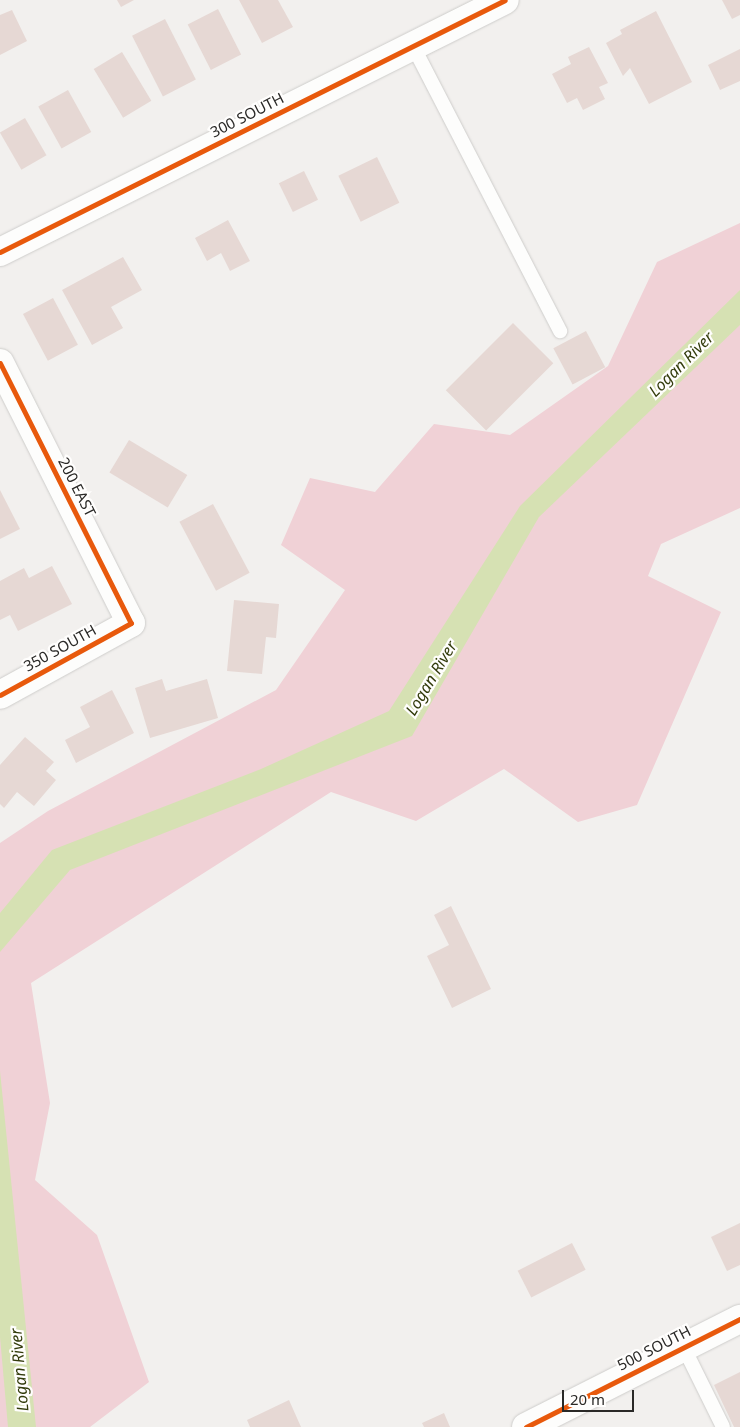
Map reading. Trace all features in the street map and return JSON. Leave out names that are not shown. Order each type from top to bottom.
[{"type":"street","name":"300 SOUTH","points":[[0,252],[504,0]]},
{"type":"street","name":"200 EAST","points":[[0,363],[131,623]]},
{"type":"street","name":"350 SOUTH","points":[[0,695],[131,623]]},
{"type":"street","name":"500 SOUTH","points":[[526,1427],[683,1346],[740,1319]]},
{"type":"lane","points":[[413,46],[560,331]]},
{"type":"lane","points":[[683,1346],[722,1427]]},
{"type":"shaded area","points":[[740,223],[740,508],[661,544],[648,576],[721,612],[637,805],[578,822],[504,769],[416,821],[331,792],[31,983],[50,1103],[35,1180],[97,1235],[149,1382],[90,1427],[0,1427],[0,843],[48,811],[276,690],[345,590],[281,545],[310,478],[375,492],[434,424],[510,435],[608,366],[657,262]]},
{"type":"water","name":"Logan River","points":[[740,290],[740,325],[539,517],[412,736],[70,870],[0,952],[0,913],[52,850],[261,769],[389,711],[520,506]]},
{"type":"water","name":"Logan River","points":[[0,1071],[36,1427],[8,1427],[0,1337]]},
{"type":"building","points":[[117,0],[134,0],[121,7]]},
{"type":"building","points":[[239,0],[278,0],[293,27],[262,43]]},
{"type":"building","points":[[722,0],[740,0],[740,15],[732,19]]},
{"type":"building","points":[[218,9],[241,54],[211,70],[188,24]]},
{"type":"building","points":[[12,10],[27,41],[0,55],[0,15]]},
{"type":"building","points":[[656,11],[692,82],[649,104],[630,68],[623,76],[606,43],[622,34],[620,30]]},
{"type":"building","points":[[165,19],[196,80],[163,96],[132,36]]},
{"type":"building","points":[[589,47],[608,83],[599,87],[605,99],[583,110],[577,98],[567,103],[552,74],[571,64],[568,57]]},
{"type":"building","points":[[740,49],[740,81],[720,90],[708,65]]},
{"type":"building","points":[[122,52],[151,101],[123,118],[94,69]]},
{"type":"building","points":[[68,90],[91,132],[62,148],[38,106]]},
{"type":"building","points":[[25,118],[47,155],[21,170],[0,132]]},
{"type":"building","points":[[377,157],[399,203],[361,222],[338,176]]},
{"type":"building","points":[[304,171],[318,200],[293,212],[279,183]]},
{"type":"building","points":[[228,220],[250,261],[230,271],[221,253],[207,261],[195,238]]},
{"type":"building","points":[[123,257],[142,290],[111,307],[123,328],[92,345],[62,290]]},
{"type":"building","points":[[53,298],[78,345],[48,361],[23,314]]},
{"type":"building","points":[[513,323],[553,363],[486,430],[446,390]]},
{"type":"building","points":[[586,331],[605,367],[573,385],[553,348]]},
{"type":"building","points":[[129,440],[187,475],[168,508],[109,473]]},
{"type":"building","points":[[0,490],[20,529],[0,539]]},
{"type":"building","points":[[213,504],[250,573],[216,591],[179,522]]},
{"type":"building","points":[[52,566],[72,604],[18,631],[10,615],[0,620],[0,581],[24,568],[29,578]]},
{"type":"building","points":[[234,600],[279,604],[276,638],[266,637],[262,674],[227,671]]},
{"type":"building","points":[[162,679],[166,691],[207,679],[218,718],[150,738],[135,688]]},
{"type":"building","points":[[112,690],[134,733],[76,763],[65,740],[90,727],[80,707]]},
{"type":"building","points":[[25,737],[54,762],[46,771],[56,780],[34,806],[17,792],[4,808],[0,804],[0,765]]},
{"type":"building","points":[[451,906],[491,989],[452,1008],[427,956],[449,945],[434,915]]},
{"type":"building","points":[[740,1223],[740,1265],[727,1271],[711,1237]]},
{"type":"building","points":[[572,1243],[586,1270],[531,1297],[518,1271]]},
{"type":"building","points":[[740,1372],[740,1427],[734,1427],[714,1385]]},
{"type":"building","points":[[289,1400],[301,1427],[250,1427],[247,1420]]},
{"type":"building","points":[[444,1413],[450,1427],[424,1427],[422,1423]]},
{"type":"cycle path","points":[[0,252],[505,0]]},
{"type":"cycle path","points":[[0,363],[131,623],[0,695]]},
{"type":"cycle path","points":[[526,1427],[740,1319]]}]
